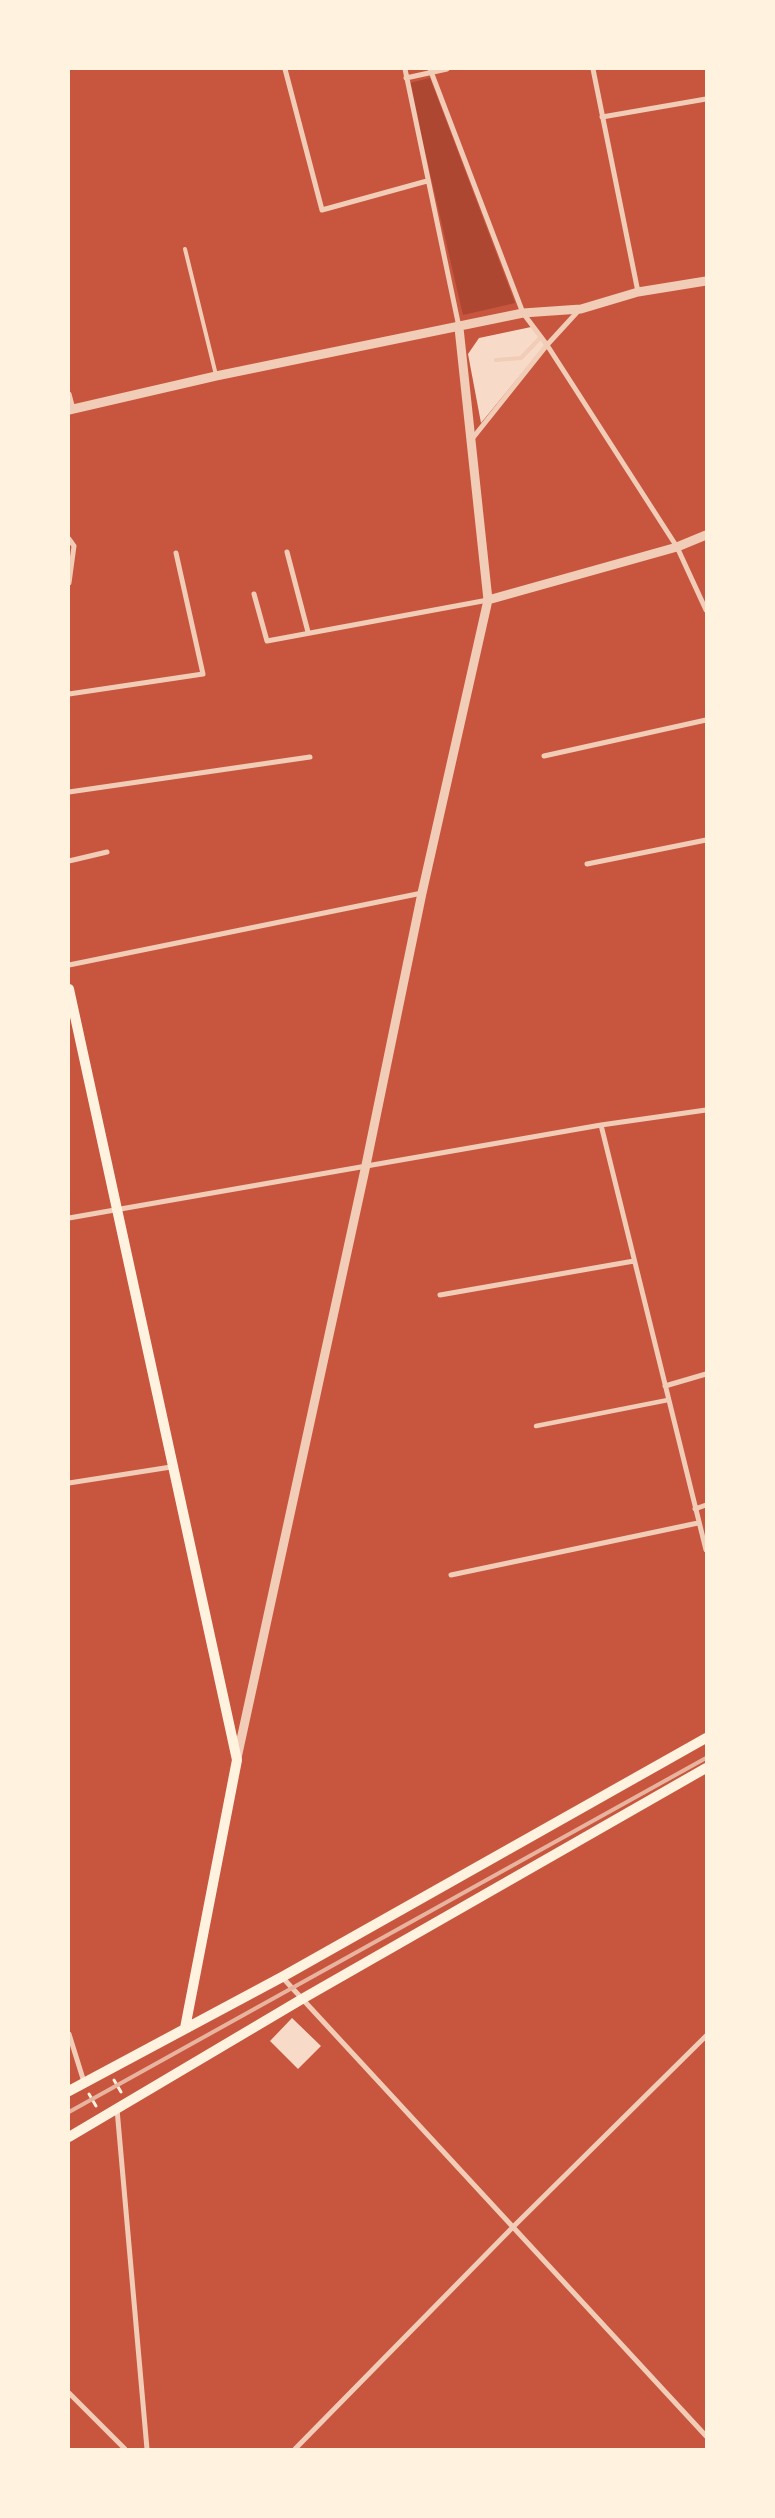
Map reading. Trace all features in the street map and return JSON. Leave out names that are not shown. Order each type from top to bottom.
[{"type":"main road","points":[[69,989],[237,1760],[185,2028]]},
{"type":"main road","points":[[69,2091],[282,1977],[706,1738]]},
{"type":"main road","points":[[69,2137],[302,1999],[706,1768]]},
{"type":"street","points":[[284,69],[322,210],[427,182]]},
{"type":"street","points":[[237,1760],[366,1166],[422,893],[488,600],[459,328],[427,182],[405,69]]},
{"type":"street","points":[[406,78],[431,70],[447,69]]},
{"type":"street","points":[[592,69],[638,292]]},
{"type":"street","points":[[431,70],[523,313],[542,337],[677,547],[706,610]]},
{"type":"street","points":[[602,117],[706,100]]},
{"type":"street","points":[[69,394],[71,410],[216,376],[459,328],[523,313],[580,309],[638,292],[706,281]]},
{"type":"street","points":[[472,439],[547,345],[580,309]]},
{"type":"street","points":[[254,594],[267,641],[488,600],[677,547],[706,535]]},
{"type":"street","points":[[69,539],[74,546],[69,583]]},
{"type":"street","points":[[287,552],[308,632]]},
{"type":"street","points":[[69,694],[203,674],[176,553]]},
{"type":"street","points":[[544,756],[706,720]]},
{"type":"street","points":[[69,792],[310,757]]},
{"type":"street","points":[[587,864],[706,840]]},
{"type":"street","points":[[69,861],[107,852]]},
{"type":"street","points":[[69,965],[422,893]]},
{"type":"street","points":[[69,1218],[117,1208],[601,1125],[706,1110]]},
{"type":"street","points":[[601,1125],[706,1550]]},
{"type":"street","points":[[440,1294],[634,1261]]},
{"type":"street","points":[[665,1386],[706,1374]]},
{"type":"street","points":[[536,1426],[668,1400]]},
{"type":"street","points":[[69,1482],[172,1467]]},
{"type":"street","points":[[695,1509],[706,1505]]},
{"type":"street","points":[[451,1576],[698,1522]]},
{"type":"street","points":[[282,1977],[706,2436]]},
{"type":"street","points":[[69,2034],[84,2082]]},
{"type":"street","points":[[295,2449],[512,2227],[706,2036]]},
{"type":"street","points":[[117,2108],[147,2449]]},
{"type":"street","points":[[69,2393],[125,2449]]},
{"type":"lane","points":[[185,249],[216,376]]},
{"type":"lane","points":[[496,360],[521,358],[542,337]]},
{"type":"shaded area","points":[[430,78],[515,303],[463,315],[409,83]]},
{"type":"building","points":[[531,327],[546,344],[481,423],[468,354],[479,338]]},
{"type":"building","points":[[292,2018],[321,2046],[298,2069],[270,2041]]},
{"type":"railway","points":[[69,2112],[706,1758]]}]
